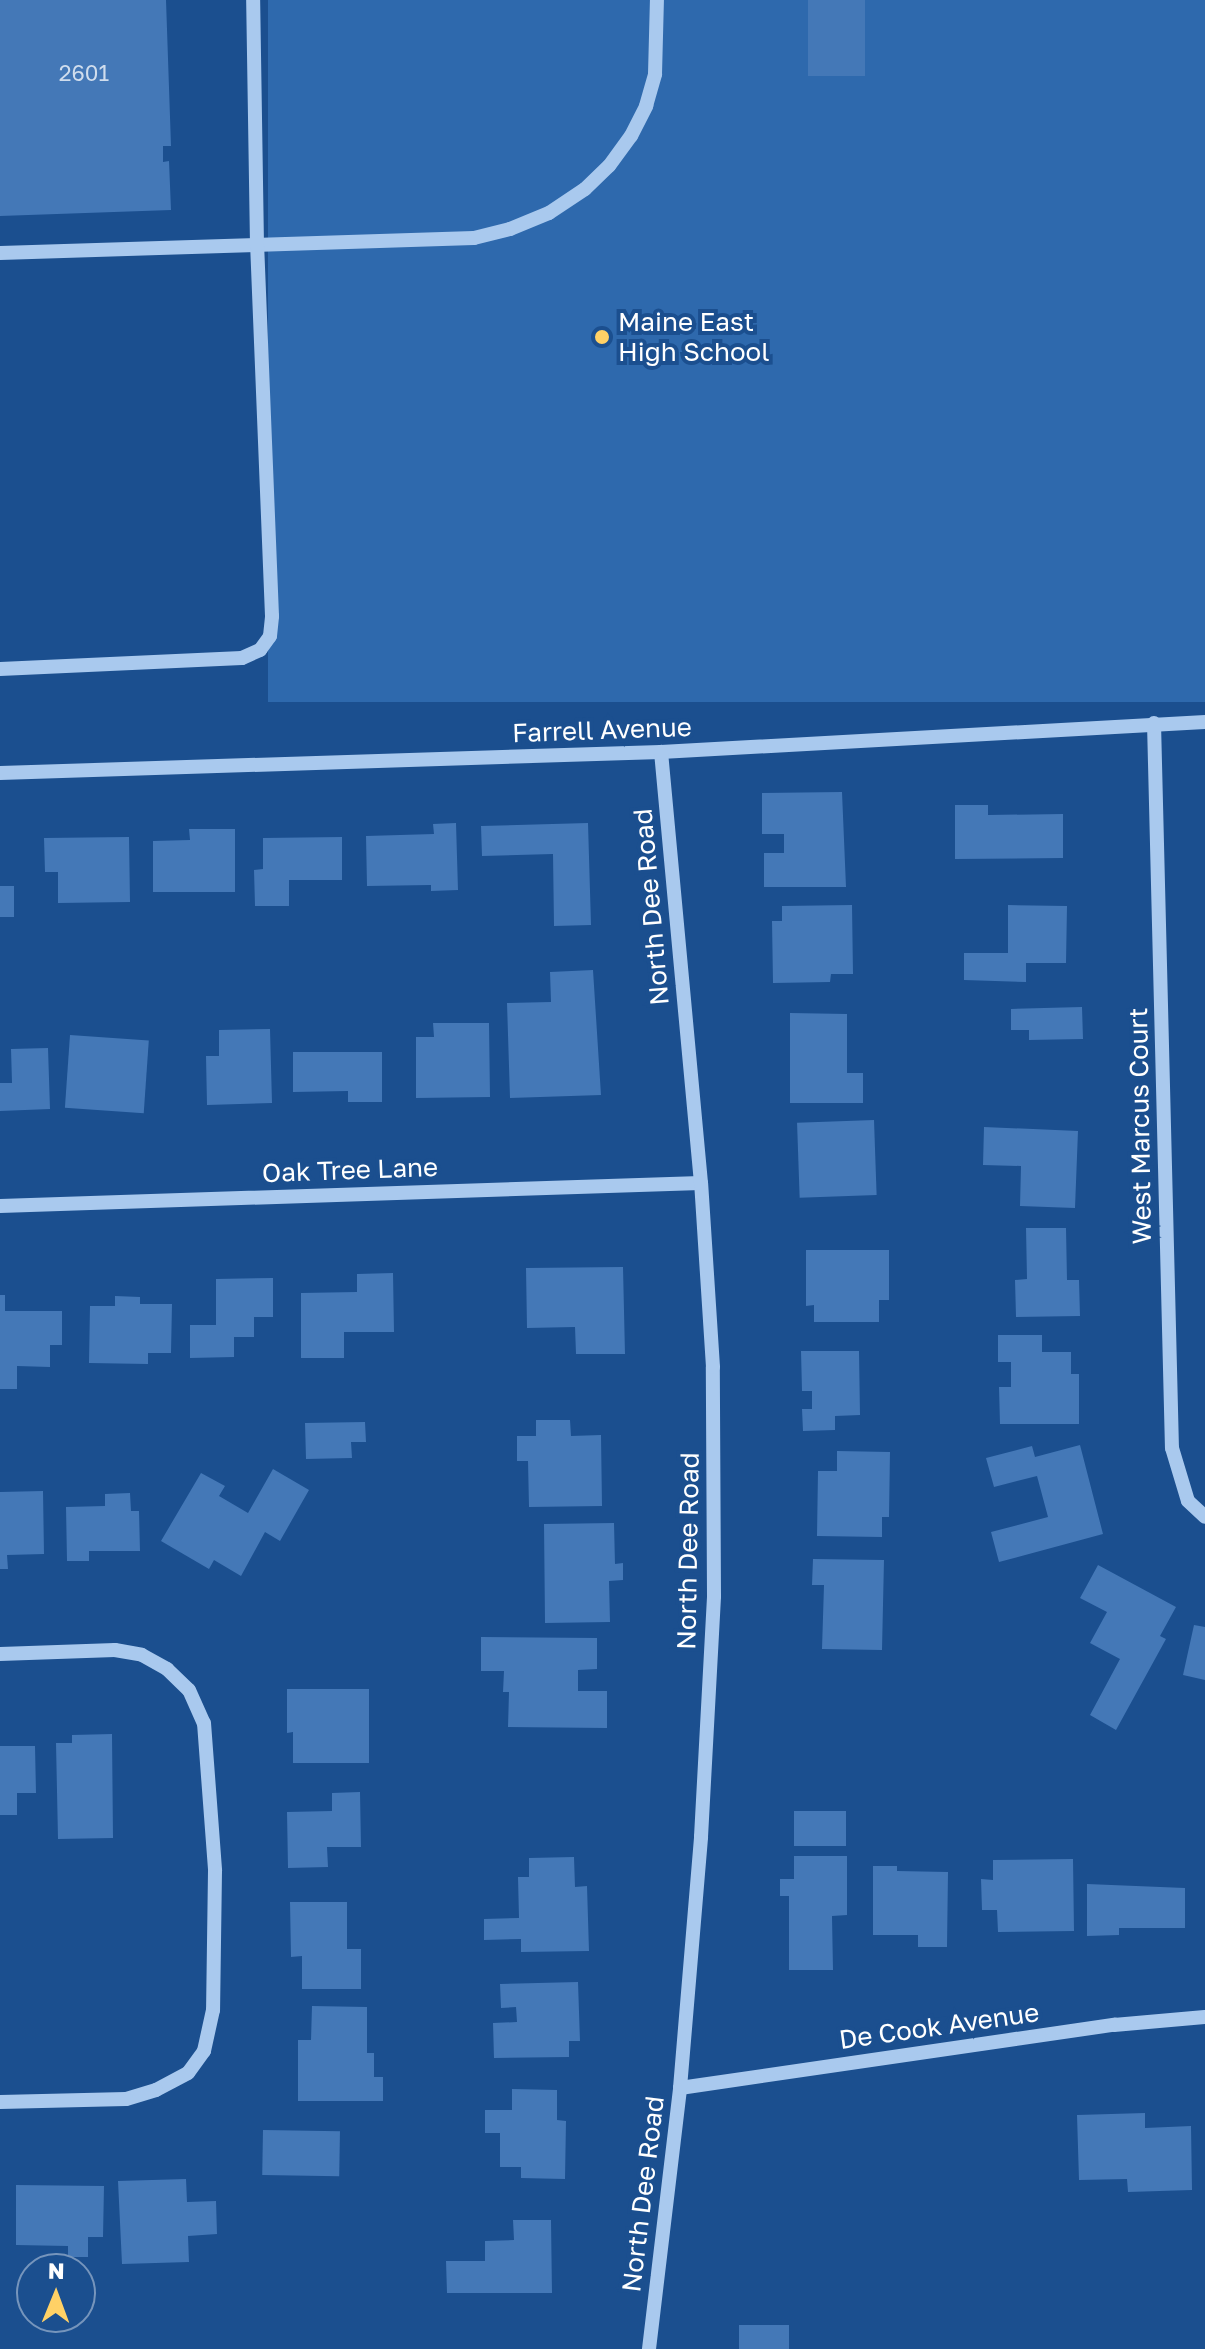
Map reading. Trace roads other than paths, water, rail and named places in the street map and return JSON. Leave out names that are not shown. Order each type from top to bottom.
[{"type":"street","points":[[0,669],[242,658],[260,650],[270,636],[272,616],[257,245],[253,0]]},
{"type":"street","points":[[0,253],[474,238],[510,229],[549,213],[593,181],[631,136],[646,106],[655,74],[657,0]]},
{"type":"street","name":"Farrell Avenue","points":[[0,773],[661,752],[1205,722]]},
{"type":"street","name":"West Marcus Court","points":[[1154,723],[1172,1448],[1188,1501],[1205,1517]]},
{"type":"street","name":"North Dee Road","points":[[649,2349],[680,2088],[701,1837],[714,1596],[713,1367],[701,1183],[661,752]]},
{"type":"street","name":"Oak Tree Lane","points":[[0,1206],[701,1183]]},
{"type":"street","points":[[0,1654],[115,1650],[142,1655],[167,1669],[189,1690],[204,1723],[215,1871],[213,2010],[204,2051],[188,2073],[156,2090],[126,2099],[0,2102]]},
{"type":"street","name":"De Cook Avenue","points":[[680,2088],[1114,2025],[1205,2017]]},
{"type":"place","name":"Maine East High School","points":[[602,337]]}]
